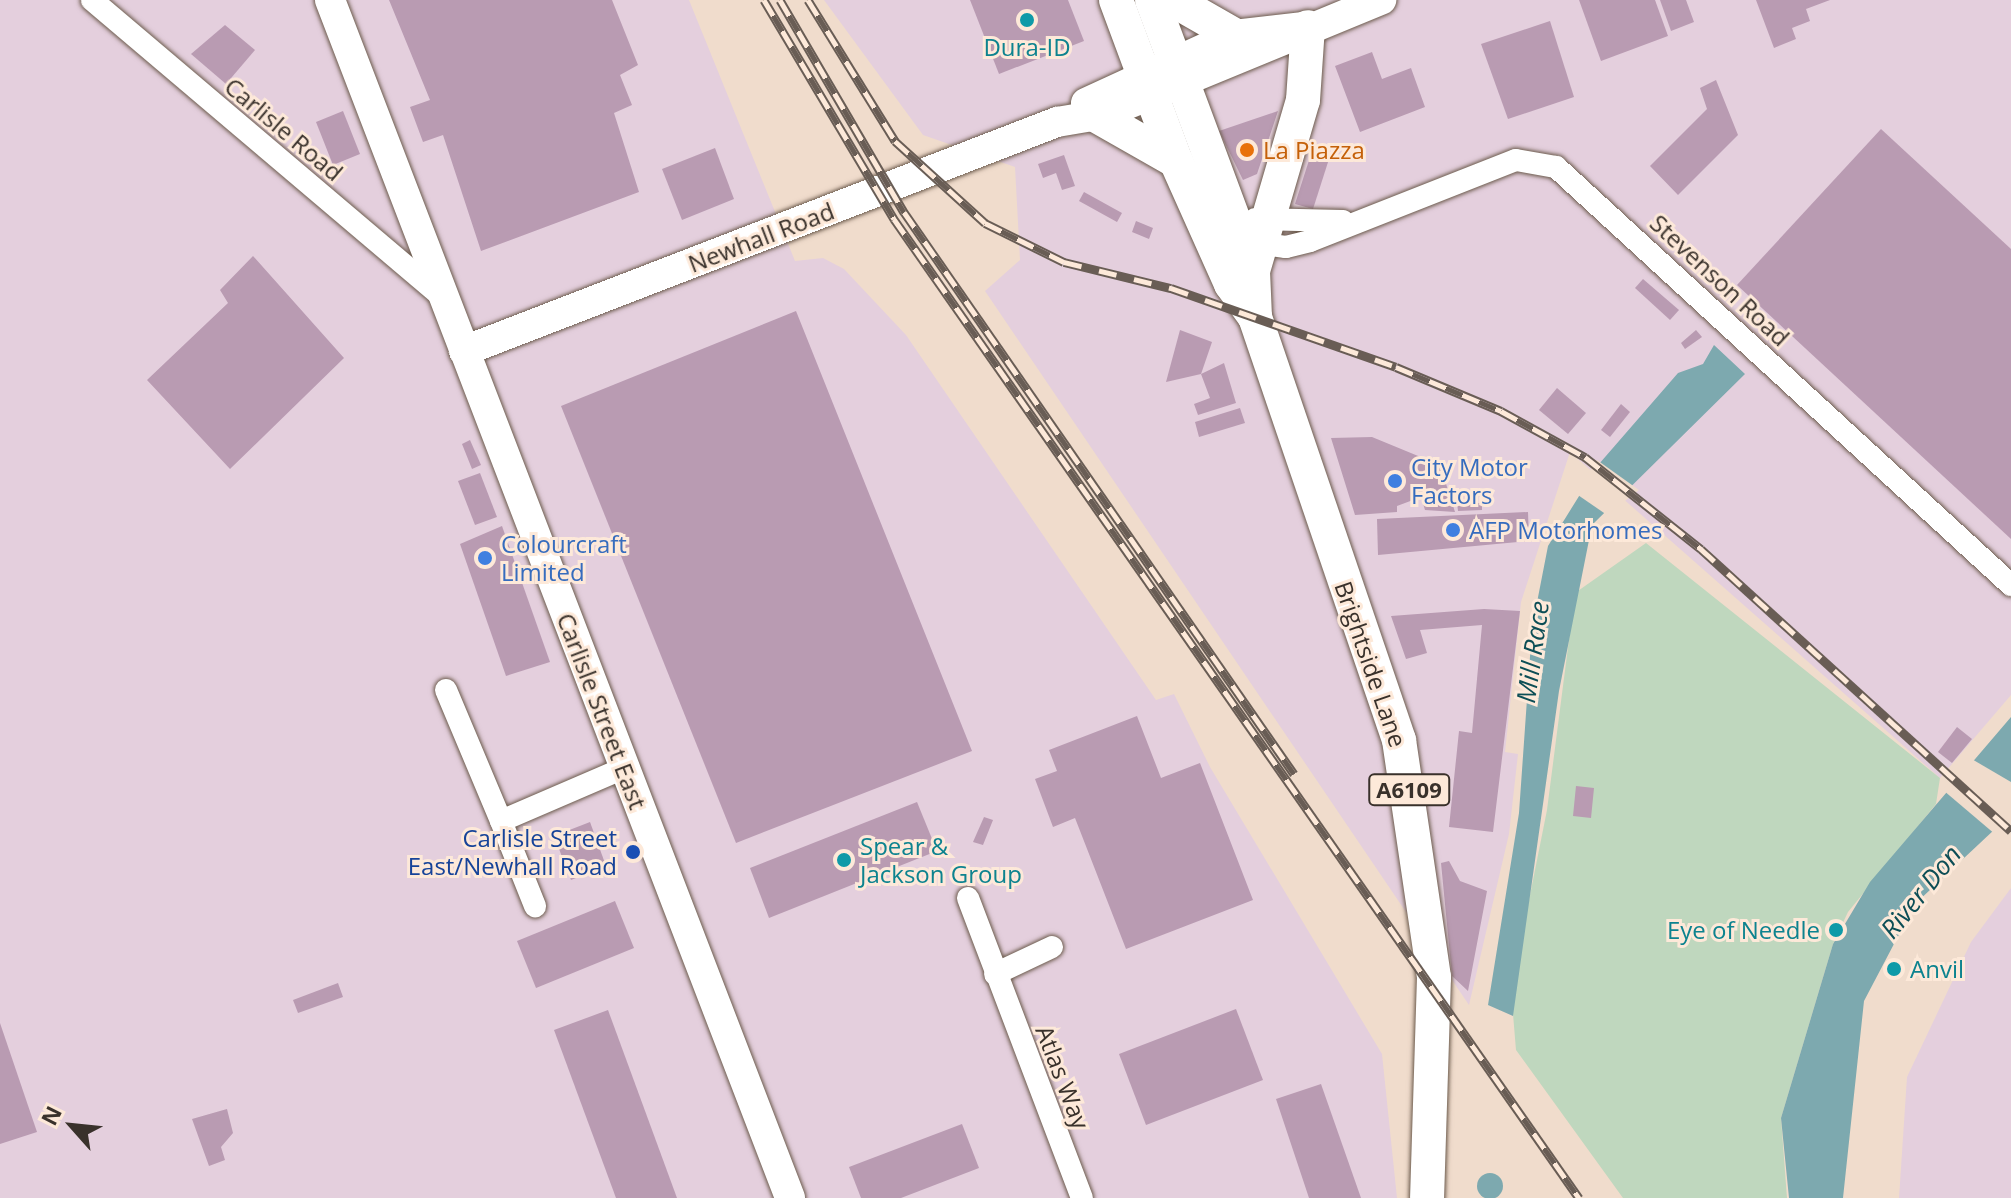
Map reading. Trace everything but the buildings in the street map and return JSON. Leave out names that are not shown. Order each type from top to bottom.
[{"type":"main road","name":"Carlisle Street East","points":[[330,0],[790,1198]]},
{"type":"main road","name":"Brightside Lane","points":[[1116,0],[1162,76],[1217,214],[1231,284],[1255,317],[1399,740],[1432,939],[1429,1182]]},
{"type":"main road","name":"Brightside Lane","points":[[1152,0],[1176,161],[1217,214],[1256,245],[1255,317]]},
{"type":"main road","points":[[1173,0],[1234,35]]},
{"type":"main road","name":"Newhall Road","points":[[464,351],[1057,122],[1162,76],[1259,53],[1308,27],[1381,0]]},
{"type":"main road","name":"Newhall Road","points":[[1057,122],[1095,115],[1234,35],[1308,27]]},
{"type":"main road","points":[[1256,245],[1303,100],[1308,27]]},
{"type":"main road","points":[[1095,115],[1176,161]]},
{"type":"main road","name":"A6109","points":[[1429,1182],[1447,1198]]},
{"type":"street","name":"Carlisle Road","points":[[92,0],[443,298]]},
{"type":"street","name":"Stevenson Road","points":[[1256,245],[1344,221],[1516,160],[1556,167],[2011,585]]},
{"type":"street","points":[[446,690],[535,906]]},
{"type":"street","points":[[501,821],[624,768]]},
{"type":"street","name":"Atlas Way","points":[[968,898],[1082,1198]]},
{"type":"street","points":[[995,974],[1052,947]]},
{"type":"shaded area","points":[[0,0],[689,0],[795,261],[823,258],[844,269],[906,335],[1156,700],[1174,694],[1210,767],[1382,1054],[1397,1198],[0,1198]]},
{"type":"shaded area","points":[[824,0],[2011,0],[2011,695],[1940,778],[1570,452],[1521,602],[1505,752],[1518,754],[1509,834],[1469,1005],[985,291],[1020,260],[1015,167],[923,135]]},
{"type":"shaded area","points":[[2011,888],[2011,1198],[1899,1198],[1907,1077],[1971,942]]},
{"type":"green space","points":[[1646,543],[1940,778],[1936,804],[1848,912],[1833,944],[1781,1118],[1787,1198],[1623,1198],[1516,1050],[1511,990],[1547,810],[1575,593]]},
{"type":"water","name":"Mill Race","points":[[1714,345],[1745,374],[1592,525],[1559,691],[1513,1016],[1488,1005],[1519,813],[1532,628],[1548,546],[1599,464],[1678,373],[1703,364]]},
{"type":"water","name":"River Don","points":[[2011,717],[2011,814],[1915,904],[1864,1001],[1843,1198],[1789,1198],[1781,1118],[1833,944],[1870,882]]},
{"type":"water","points":[[1490,1173],[1499,1177],[1503,1186],[1499,1195],[1490,1199],[1481,1195],[1477,1186],[1481,1177]]},
{"type":"pier","points":[[1597,460],[1639,490],[1607,515],[1575,493]]},
{"type":"pier","points":[[1970,758],[2011,782],[2011,820],[1996,835],[1943,790]]},
{"type":"railway","points":[[764,0],[894,219],[1579,1198]]},
{"type":"railway","points":[[780,0],[904,212],[1294,774]]},
{"type":"railway","points":[[808,0],[895,141],[985,223],[1064,262],[1171,288],[1396,367],[1501,411],[1585,457],[1701,549],[2011,831]]},
{"type":"place","name":"Dura-ID","points":[[1027,20]]},
{"type":"place","name":"La Piazza","points":[[1247,150]]},
{"type":"place","name":"City Motor Factors","points":[[1395,481]]},
{"type":"place","name":"AFP Motorhomes","points":[[1453,530]]},
{"type":"place","name":"Colourcraft Limited","points":[[485,558]]},
{"type":"place","name":"Carlisle Street East/Newhall Road","points":[[633,852]]},
{"type":"place","name":"Spear & Jackson Group","points":[[844,860]]},
{"type":"place","name":"Eye of Needle","points":[[1836,930]]},
{"type":"place","name":"Anvil","points":[[1894,969]]}]
